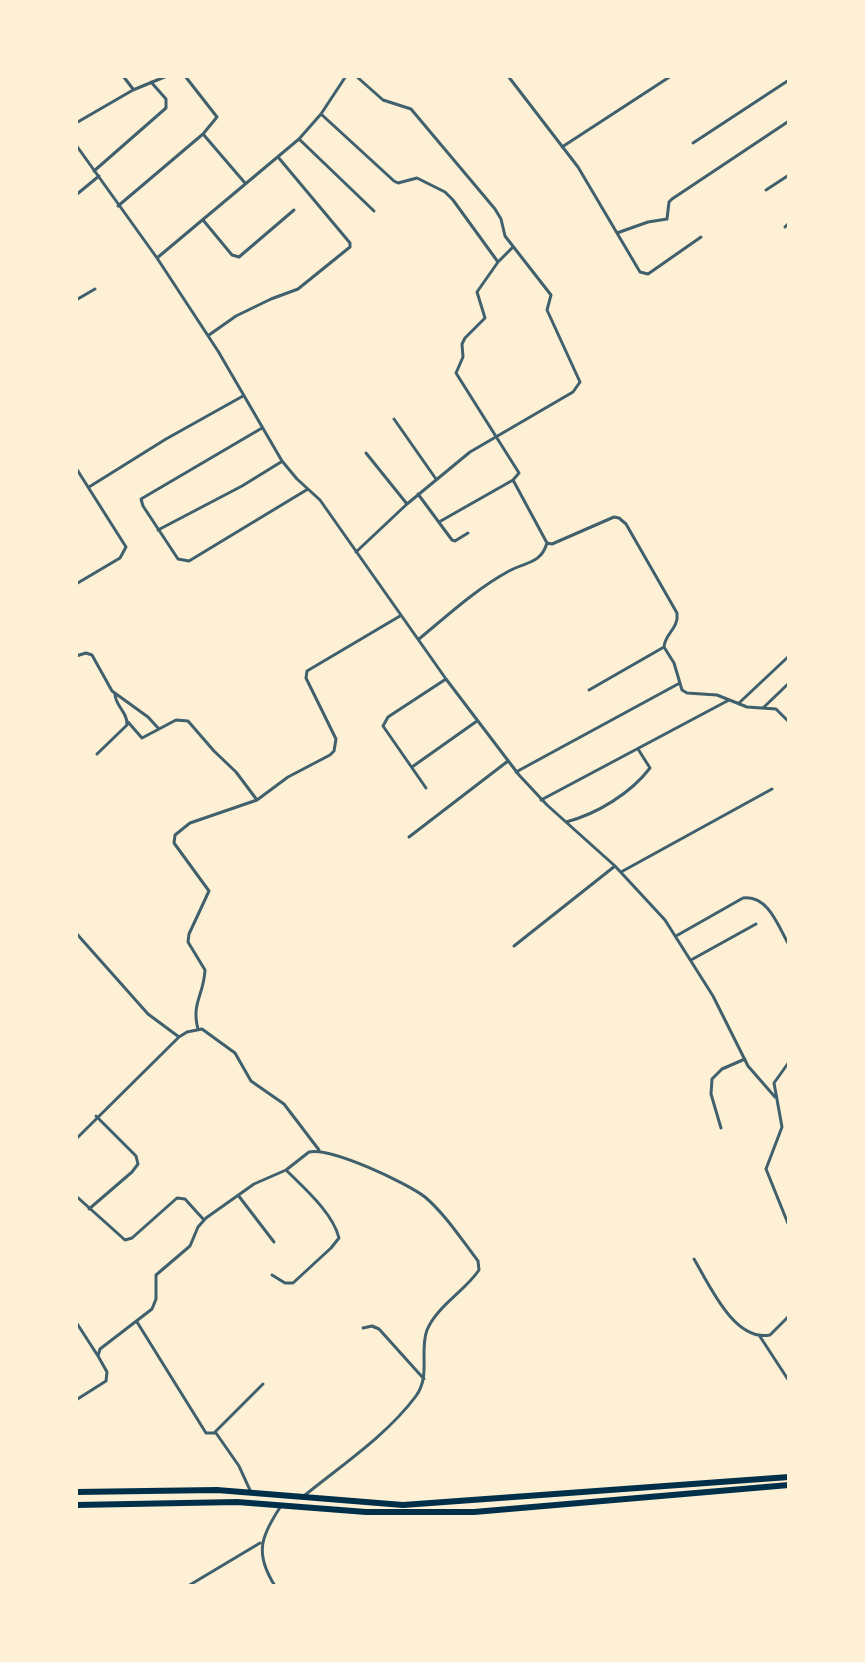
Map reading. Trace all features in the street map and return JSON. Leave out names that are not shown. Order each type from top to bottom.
[{"type":"highway","points":[[76,1492],[217,1490],[403,1505],[789,1477]]},
{"type":"highway","points":[[76,1505],[237,1502],[366,1512],[474,1512],[789,1485]]},
{"type":"street","points":[[123,76],[133,90]]},
{"type":"street","points":[[76,123],[133,90],[167,76]]},
{"type":"street","points":[[118,206],[203,134],[217,117],[185,76]]},
{"type":"street","points":[[157,258],[299,139],[321,114],[346,76]]},
{"type":"street","points":[[356,76],[383,100],[405,105],[421,118],[495,209],[505,236],[551,295],[547,310],[580,382],[573,392],[470,452],[418,494],[356,552]]},
{"type":"street","points":[[508,76],[578,167],[640,272],[645,275],[701,237]]},
{"type":"street","points":[[658,76],[662,82]]},
{"type":"street","points":[[562,147],[671,76]]},
{"type":"street","points":[[777,76],[783,84]]},
{"type":"street","points":[[693,143],[789,80]]},
{"type":"street","points":[[94,171],[166,108],[166,99],[151,82]]},
{"type":"street","points":[[321,114],[394,181],[398,183],[417,178],[445,192],[498,262]]},
{"type":"street","points":[[617,233],[667,219],[672,199],[789,121]]},
{"type":"street","points":[[203,134],[246,184]]},
{"type":"street","points":[[299,139],[374,211]]},
{"type":"street","points":[[76,145],[208,336],[282,461],[320,500],[446,679],[516,772],[541,800],[615,866],[651,903],[676,936],[713,996],[755,1076],[775,1097]]},
{"type":"street","points":[[208,336],[236,316],[298,289],[349,250],[350,243],[278,157]]},
{"type":"street","points":[[766,190],[789,175]]},
{"type":"street","points":[[76,195],[99,176]]},
{"type":"street","points":[[203,220],[232,255],[239,257],[294,210]]},
{"type":"street","points":[[76,241],[76,247]]},
{"type":"street","points":[[439,522],[519,475],[519,470],[456,373],[463,357],[465,338],[485,318],[477,292],[513,247]]},
{"type":"street","points":[[76,300],[95,289]]},
{"type":"street","points":[[89,487],[243,396]]},
{"type":"street","points":[[394,419],[436,479]]},
{"type":"street","points":[[262,428],[141,499],[178,559],[189,561],[308,489]]},
{"type":"street","points":[[366,453],[407,504]]},
{"type":"street","points":[[158,530],[282,461]]},
{"type":"street","points":[[76,468],[125,542],[126,551],[111,565],[76,584]]},
{"type":"street","points":[[418,640],[483,587],[511,569],[534,562],[545,550],[547,543],[513,480]]},
{"type":"street","points":[[418,494],[452,540],[468,533]]},
{"type":"street","points":[[547,543],[552,544],[614,517],[623,520],[677,613],[677,625],[666,637],[664,647],[674,663],[678,683],[687,693],[717,695],[738,704],[776,709],[789,722]]},
{"type":"street","points":[[198,1029],[194,1011],[202,991],[205,970],[188,942],[209,891],[174,843],[175,835],[188,824],[257,800],[288,777],[334,751],[333,732],[306,678],[307,671],[401,616]]},
{"type":"street","points":[[589,690],[664,647]]},
{"type":"street","points":[[76,656],[92,655],[140,738],[176,720],[188,721],[236,772],[257,800]]},
{"type":"street","points":[[738,704],[789,656]]},
{"type":"street","points":[[426,788],[383,726],[384,721],[446,679]]},
{"type":"street","points":[[516,772],[678,683]]},
{"type":"street","points":[[762,708],[789,683]]},
{"type":"street","points":[[115,694],[148,717],[159,729]]},
{"type":"street","points":[[541,800],[729,700]]},
{"type":"street","points":[[411,768],[477,721]]},
{"type":"street","points":[[97,754],[125,729],[128,722]]},
{"type":"street","points":[[566,822],[584,817],[631,789],[650,769],[638,749]]},
{"type":"street","points":[[409,837],[508,761]]},
{"type":"street","points":[[621,872],[772,789]]},
{"type":"street","points":[[514,946],[615,866]]},
{"type":"street","points":[[676,936],[750,897],[757,898],[765,906],[789,945]]},
{"type":"street","points":[[691,960],[756,924]]},
{"type":"street","points":[[76,933],[110,968],[142,1008],[179,1037]]},
{"type":"street","points":[[76,1139],[179,1037],[198,1029],[216,1037],[235,1053],[249,1078],[284,1104],[319,1150]]},
{"type":"street","points":[[721,1128],[711,1094],[712,1079],[722,1069],[745,1059]]},
{"type":"street","points":[[789,1062],[776,1079],[775,1097],[782,1127],[767,1160],[766,1172],[789,1226]]},
{"type":"street","points":[[89,1209],[138,1164],[136,1156],[96,1116]]},
{"type":"street","points":[[98,1356],[104,1346],[137,1322],[155,1304],[156,1275],[194,1241],[198,1227],[204,1220],[261,1180],[286,1170],[309,1152],[319,1150],[368,1167],[422,1195],[478,1261],[479,1270],[429,1327],[425,1341],[424,1379],[414,1398],[397,1417],[304,1497]]},
{"type":"street","points":[[272,1275],[285,1283],[293,1283],[339,1238],[335,1227],[321,1209],[286,1170]]},
{"type":"street","points":[[238,1195],[274,1242]]},
{"type":"street","points":[[76,1196],[125,1240],[132,1238],[177,1198],[185,1199],[204,1220]]},
{"type":"street","points":[[694,1259],[727,1314],[737,1324],[759,1335],[770,1335],[789,1316]]},
{"type":"street","points":[[76,1322],[107,1372],[106,1381],[76,1400]]},
{"type":"street","points":[[137,1322],[206,1433],[215,1432],[263,1384]]},
{"type":"street","points":[[363,1328],[372,1326],[379,1329],[424,1379]]},
{"type":"street","points":[[759,1335],[789,1381]]},
{"type":"street","points":[[215,1432],[239,1466],[251,1492]]},
{"type":"street","points":[[275,1586],[266,1568],[261,1543],[281,1506]]},
{"type":"street","points":[[188,1586],[261,1543]]}]
